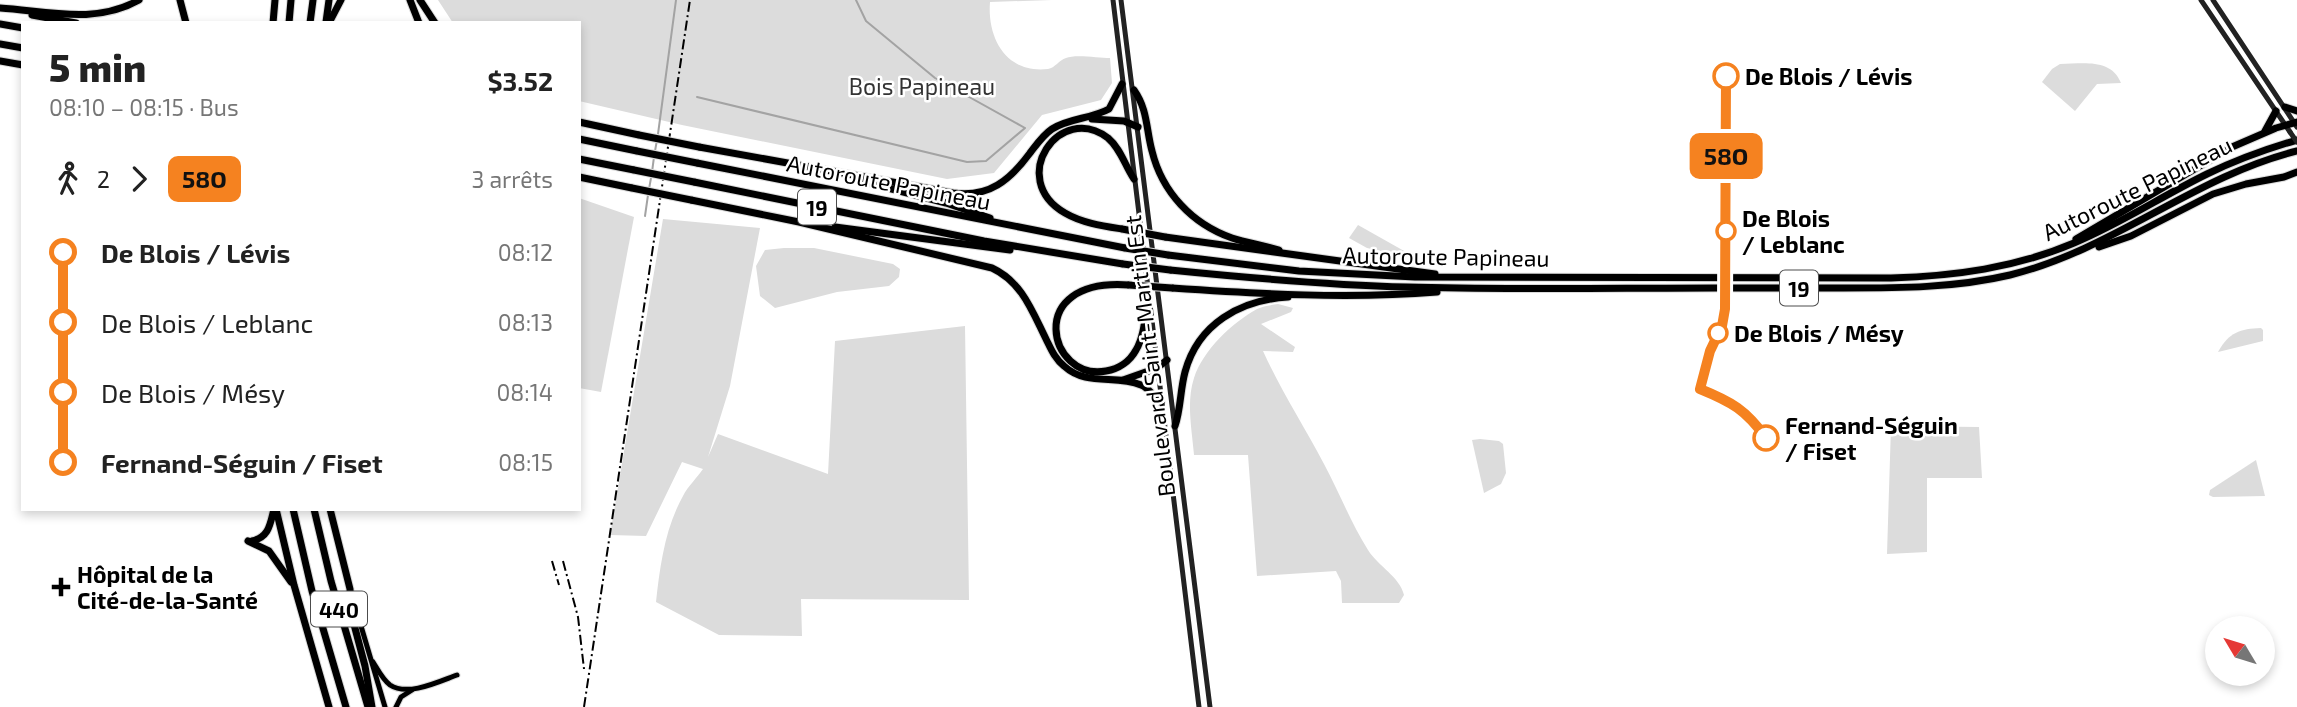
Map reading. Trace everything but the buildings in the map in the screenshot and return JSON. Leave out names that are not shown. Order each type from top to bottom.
[{"type":"highway","points":[[0,9],[84,15],[117,10],[139,0]]},
{"type":"highway","points":[[180,0],[185,21]]},
{"type":"highway","points":[[273,0],[273,21]]},
{"type":"highway","points":[[289,21],[291,0]]},
{"type":"highway","points":[[310,21],[313,0]]},
{"type":"highway","points":[[328,21],[329,0]]},
{"type":"highway","points":[[329,21],[341,0]]},
{"type":"highway","points":[[410,0],[418,21]]},
{"type":"highway","points":[[420,0],[434,21]]},
{"type":"highway","points":[[0,9],[65,21]]},
{"type":"highway","points":[[0,24],[21,28]]},
{"type":"highway","points":[[0,44],[21,48]]},
{"type":"highway","points":[[581,122],[779,162],[953,193],[977,194],[996,187],[1011,177],[1049,131],[1109,109],[1122,84]]},
{"type":"highway","points":[[1134,90],[1143,103],[1151,148],[1160,174],[1170,192],[1186,211],[1199,222],[1224,235],[1296,256]]},
{"type":"highway","points":[[2285,107],[2297,111]]},
{"type":"highway","points":[[2264,132],[2276,111]]},
{"type":"highway","points":[[1080,119],[1127,122],[1138,127]]},
{"type":"highway","points":[[2058,250],[2210,159],[2264,132],[2285,124],[2296,124]]},
{"type":"highway","points":[[1134,179],[1114,144],[1091,130],[1077,129],[1057,137],[1047,147],[1040,161],[1040,185],[1046,197],[1057,208],[1082,220],[1165,237],[1460,278]]},
{"type":"highway","name":"Autoroute Papineau","points":[[581,139],[1168,255],[1316,272],[1460,278],[1923,278],[1991,269],[2058,250],[2095,234],[2215,170],[2247,156],[2297,141]]},
{"type":"highway","name":"Autoroute Papineau","points":[[581,159],[984,241],[1170,270],[1333,284],[1483,288],[1929,287],[1998,277],[2062,258],[2113,236],[2218,179],[2297,150]]},
{"type":"highway","points":[[779,162],[946,203],[1021,228]]},
{"type":"highway","points":[[2062,258],[2131,236],[2213,194],[2297,172]]},
{"type":"highway","points":[[581,177],[799,222],[996,270],[1022,292],[1063,366],[1087,378],[1123,381],[1143,386],[1161,402]]},
{"type":"highway","points":[[2284,177],[2297,179]]},
{"type":"highway","points":[[799,222],[1111,262]]},
{"type":"highway","points":[[1148,298],[1140,341],[1127,361],[1116,368],[1103,372],[1088,370],[1077,366],[1062,351],[1057,338],[1057,321],[1063,305],[1071,296],[1088,287],[1108,284],[1302,294],[1400,295],[1483,288]]},
{"type":"highway","points":[[1175,426],[1181,407],[1188,361],[1211,327],[1229,313],[1249,303],[1302,294]]},
{"type":"highway","points":[[1123,381],[1157,368],[1167,360]]},
{"type":"highway","points":[[274,511],[266,534],[259,539],[248,541],[270,551],[294,585]]},
{"type":"highway","points":[[276,511],[327,707]]},
{"type":"highway","name":"440","points":[[293,511],[314,601],[346,707]]},
{"type":"highway","name":"440","points":[[314,511],[331,580],[370,707]]},
{"type":"highway","points":[[330,511],[350,589],[351,613],[365,666],[370,707]]},
{"type":"main road","name":"Boulevard Saint-Martin Est","points":[[1113,0],[1199,707]]},
{"type":"main road","name":"Boulevard Saint-Martin Est","points":[[1121,0],[1210,707]]},
{"type":"main road","points":[[2201,0],[2297,141]]},
{"type":"main road","points":[[2213,0],[2296,124]]},
{"type":"main road","points":[[350,589],[385,707]]},
{"type":"main road","points":[[370,658],[390,685],[401,689],[414,688],[457,675]]},
{"type":"main road","points":[[396,707],[401,697],[414,688]]},
{"type":"green space","name":"Bois Papineau","points":[[438,0],[1052,0],[990,2],[992,28],[1002,51],[1021,66],[1033,69],[1048,69],[1070,57],[1110,58],[1112,83],[1101,100],[1042,115],[994,173],[947,179],[581,101],[581,21],[452,21]]},
{"type":"green space","points":[[2087,63],[2103,66],[2110,69],[2121,83],[2097,84],[2075,111],[2042,82],[2052,69],[2060,64]]},
{"type":"green space","points":[[581,199],[634,217],[601,392],[581,388]]},
{"type":"green space","points":[[663,219],[760,228],[730,386],[708,457],[718,434],[828,474],[835,341],[965,326],[969,600],[801,599],[802,636],[719,635],[656,602],[672,521],[685,492],[703,469],[682,462],[646,536],[610,535]]},
{"type":"green space","points":[[1358,225],[1413,258],[1367,248],[1349,238]]},
{"type":"green space","points":[[814,248],[893,264],[900,269],[899,277],[889,286],[837,292],[775,308],[760,296],[756,266],[765,250]]},
{"type":"green space","points":[[1278,304],[1293,308],[1291,312],[1261,324],[1295,347],[1293,352],[1263,351],[1362,540],[1372,556],[1402,589],[1404,595],[1399,603],[1342,603],[1341,581],[1336,571],[1257,576],[1248,455],[1194,455],[1190,397],[1194,378],[1204,357],[1220,338],[1247,315],[1259,308]]},
{"type":"green space","points":[[2261,328],[2263,341],[2218,352],[2226,340],[2236,333]]},
{"type":"green space","points":[[1891,426],[1979,427],[1982,478],[1927,478],[1927,552],[1887,554]]},
{"type":"green space","points":[[1472,440],[1503,444],[1506,473],[1501,484],[1484,493]]},
{"type":"green space","points":[[2256,460],[2265,496],[2209,495],[2210,490]]},
{"type":"waterway","points":[[658,134],[676,0]]},
{"type":"waterway","points":[[697,97],[967,162],[986,161],[1025,128],[935,78],[866,21],[856,0]]},
{"type":"waterway","points":[[655,151],[657,140]]},
{"type":"waterway","points":[[652,172],[654,157]]},
{"type":"waterway","points":[[649,189],[651,178]]},
{"type":"waterway","points":[[645,216],[648,195]]},
{"type":"railway","points":[[584,707],[690,0]]},
{"type":"railway","points":[[552,561],[559,585]]},
{"type":"railway","points":[[563,561],[578,617],[584,669]]},
{"type":"bus line","name":"58O","points":[[1726,76],[1725,309],[1722,326],[1710,351],[1700,389],[1739,407],[1766,438]]},
{"type":"place","name":"De Blois / Lévis","points":[[1726,76]]},
{"type":"place","name":"De Blois / Leblanc","points":[[1726,231]]},
{"type":"place","name":"De Blois / Mésy","points":[[1718,333]]},
{"type":"place","name":"Fernand-Séguin / Fiset","points":[[1766,438]]},
{"type":"place","name":"Hôpital de la Cité-de-la-Santé","points":[[61,587]]}]
